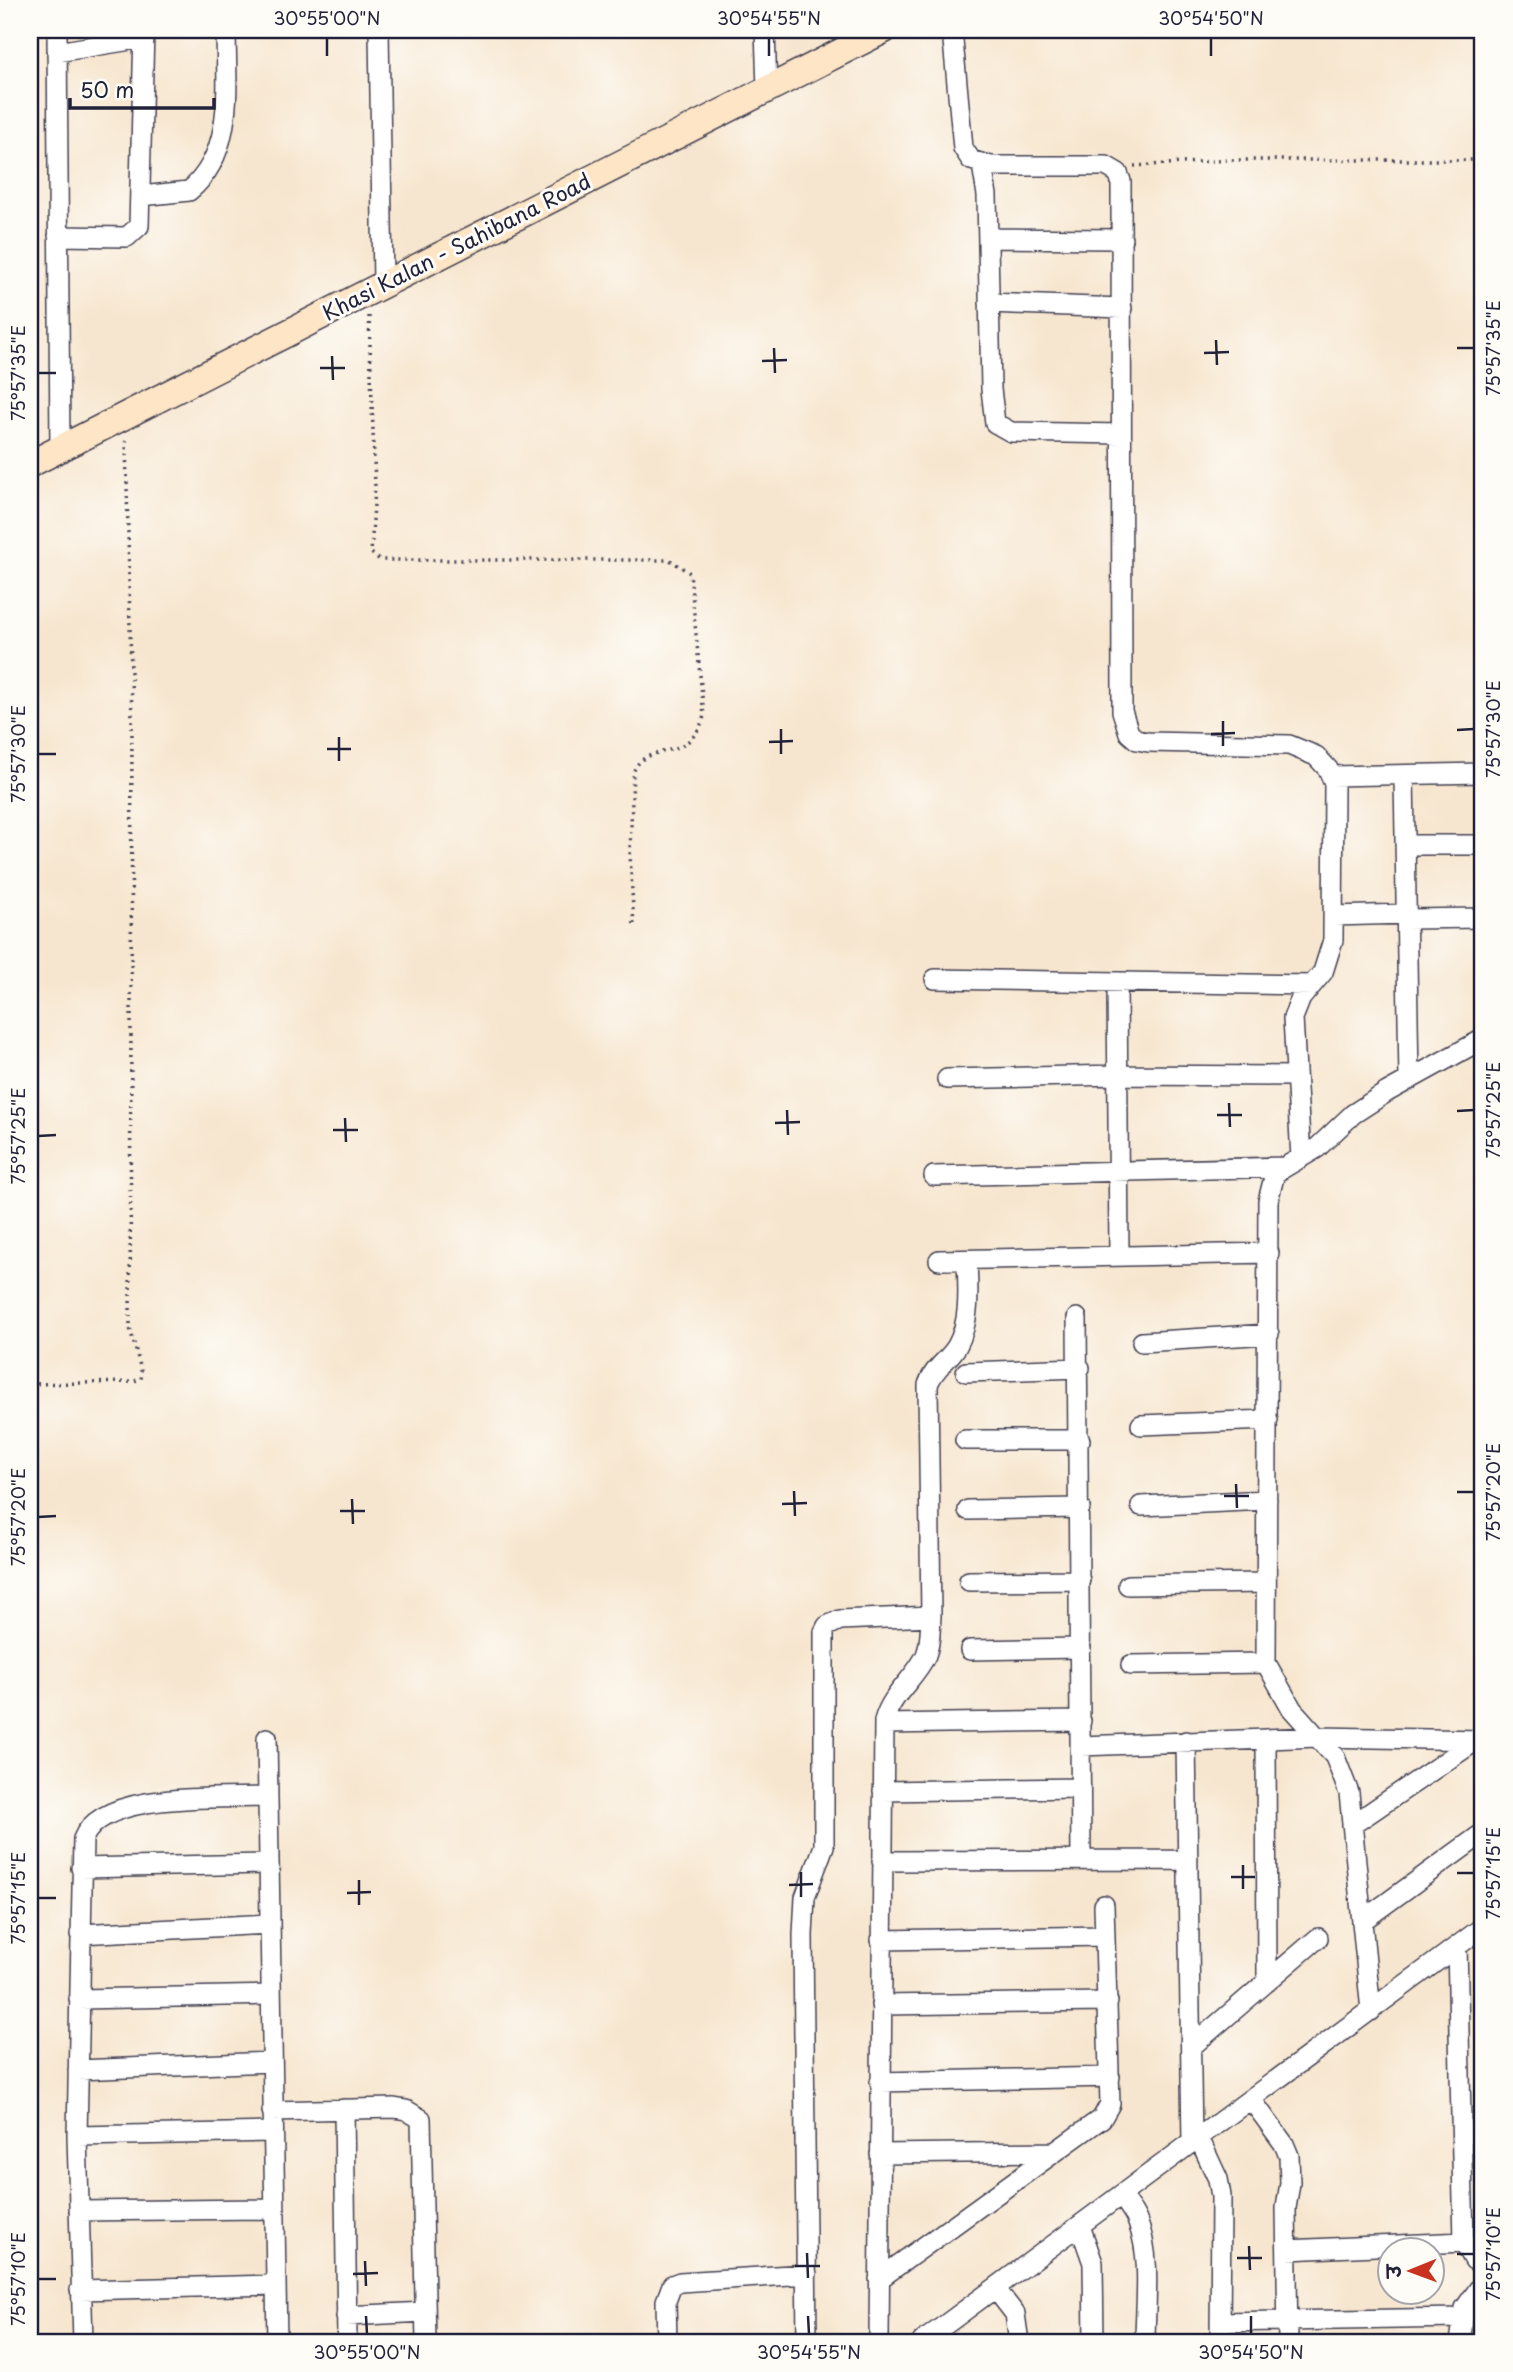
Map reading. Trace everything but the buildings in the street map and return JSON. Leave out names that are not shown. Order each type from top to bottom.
[{"type":"street","points":[[57,30],[60,450]]},
{"type":"street","points":[[141,196],[189,191],[199,181],[218,148],[226,119],[226,30]]},
{"type":"street","points":[[376,286],[379,30]]},
{"type":"street","points":[[765,30],[767,89]]},
{"type":"street","name":"Khasi Kalan - Sahibana Road","points":[[30,464],[884,30]]},
{"type":"street","points":[[953,30],[964,148],[971,160],[982,165],[1111,167],[1118,173],[1121,181],[1122,711],[1129,733],[1137,740],[1148,742],[1289,745],[1316,756],[1334,784],[1333,916],[1329,959],[1301,998],[1293,1018],[1296,1076],[1293,1162]]},
{"type":"street","points":[[57,52],[144,34],[139,226],[135,233],[128,237],[58,236]]},
{"type":"street","points":[[982,165],[987,195],[992,414],[995,423],[1011,432],[1121,434]]},
{"type":"street","points":[[988,237],[1122,239]]},
{"type":"street","points":[[989,303],[1122,308]]},
{"type":"street","points":[[1331,776],[1483,773]]},
{"type":"street","points":[[1404,775],[1409,1080]]},
{"type":"street","points":[[1405,845],[1483,845]]},
{"type":"street","points":[[1333,916],[1483,918]]},
{"type":"street","points":[[935,979],[1312,985]]},
{"type":"street","points":[[1117,982],[1119,1256]]},
{"type":"street","points":[[1371,2011],[1349,1793],[1335,1757],[1292,1709],[1266,1663],[1270,1183],[1275,1173],[1317,1148],[1353,1114],[1483,1039]]},
{"type":"street","points":[[947,1079],[1118,1074],[1296,1076]]},
{"type":"street","points":[[934,1176],[1293,1162]]},
{"type":"street","points":[[939,1260],[1269,1253]]},
{"type":"street","points":[[879,2342],[884,1724],[893,1699],[915,1674],[927,1652],[930,1615],[928,1385],[933,1373],[951,1354],[962,1333],[968,1292],[967,1260]]},
{"type":"street","points":[[1077,1318],[1080,1368],[1081,1860]]},
{"type":"street","points":[[1142,1342],[1269,1334]]},
{"type":"street","points":[[966,1372],[1080,1368]]},
{"type":"street","points":[[1141,1425],[1268,1420]]},
{"type":"street","points":[[965,1440],[1080,1440]]},
{"type":"street","points":[[1141,1506],[1267,1500]]},
{"type":"street","points":[[968,1510],[1080,1508]]},
{"type":"street","points":[[969,1581],[1080,1580]]},
{"type":"street","points":[[1128,1586],[1266,1583]]},
{"type":"street","points":[[807,2342],[803,1935],[805,1897],[824,1846],[824,1632],[827,1626],[839,1620],[930,1615]]},
{"type":"street","points":[[970,1650],[1081,1648]]},
{"type":"street","points":[[1131,1665],[1266,1663]]},
{"type":"street","points":[[884,1724],[1081,1721]]},
{"type":"street","points":[[1081,1746],[1318,1737],[1480,1740]]},
{"type":"street","points":[[267,1738],[278,2342]]},
{"type":"street","points":[[1266,1739],[1267,1982]]},
{"type":"street","points":[[1352,1825],[1480,1740]]},
{"type":"street","points":[[1186,1741],[1191,2047],[1196,2140],[1218,2179],[1221,2196],[1220,2342]]},
{"type":"street","points":[[883,1791],[1081,1788]]},
{"type":"street","points":[[83,2342],[77,2136],[80,1868],[83,1839],[88,1826],[110,1811],[160,1801],[267,1797]]},
{"type":"street","points":[[1362,1922],[1483,1833]]},
{"type":"street","points":[[882,1861],[1188,1860]]},
{"type":"street","points":[[80,1868],[269,1864]]},
{"type":"street","points":[[879,2279],[1055,2152],[1107,2111],[1110,2077],[1104,1905]]},
{"type":"street","points":[[80,1934],[269,1924]]},
{"type":"street","points":[[922,2342],[1483,1927]]},
{"type":"street","points":[[881,1940],[1105,1936]]},
{"type":"street","points":[[1191,2047],[1318,1938]]},
{"type":"street","points":[[1457,1947],[1464,2242],[1474,2260],[1483,2265]]},
{"type":"street","points":[[79,1999],[271,1995]]},
{"type":"street","points":[[881,2005],[1108,2002]]},
{"type":"street","points":[[78,2070],[271,2062]]},
{"type":"street","points":[[880,2082],[1110,2077]]},
{"type":"street","points":[[1251,2099],[1284,2144],[1289,2156],[1288,2342]]},
{"type":"street","points":[[272,2111],[394,2108],[406,2110],[421,2119],[426,2342]]},
{"type":"street","points":[[344,2109],[347,2342]]},
{"type":"street","points":[[77,2136],[273,2132]]},
{"type":"street","points":[[880,2154],[1055,2152]]},
{"type":"street","points":[[1121,2196],[1138,2221],[1143,2238],[1145,2342]]},
{"type":"street","points":[[79,2211],[274,2208]]},
{"type":"street","points":[[1080,2225],[1093,2263],[1094,2342]]},
{"type":"street","points":[[1287,2250],[1464,2242]]},
{"type":"street","points":[[667,2342],[666,2301],[672,2285],[680,2282],[807,2274]]},
{"type":"street","points":[[1460,2342],[1461,2318],[1470,2298],[1483,2283]]},
{"type":"street","points":[[80,2290],[276,2285]]},
{"type":"street","points":[[995,2288],[1015,2314],[1019,2342]]},
{"type":"street","points":[[346,2316],[425,2312]]},
{"type":"street","points":[[1220,2322],[1461,2318]]},
{"type":"path","points":[[1111,167],[1230,160],[1483,160]]},
{"type":"path","points":[[376,286],[375,487],[371,553],[375,557],[389,560],[670,560],[690,573],[704,716],[695,738],[684,745],[648,756],[636,766],[630,855],[634,928]]},
{"type":"path","points":[[30,1384],[131,1382],[141,1379],[142,1374],[130,1328],[132,722],[126,416]]}]
